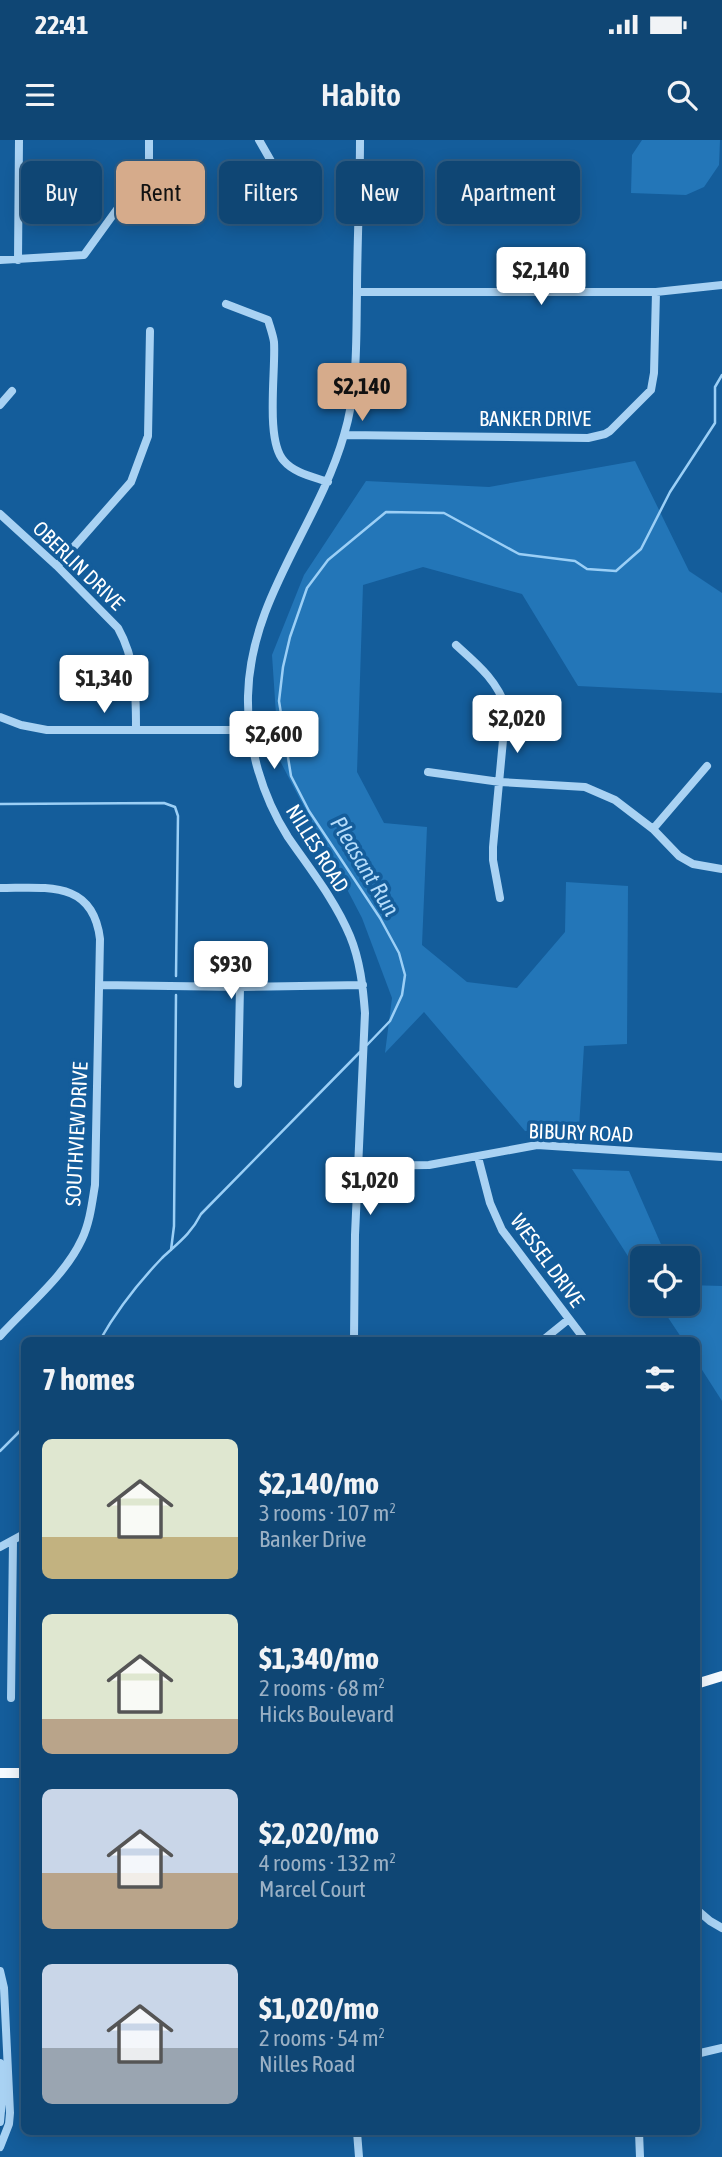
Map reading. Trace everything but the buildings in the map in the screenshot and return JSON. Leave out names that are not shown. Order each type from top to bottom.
[{"type":"main road","points":[[700,1683],[722,1676]]},
{"type":"main road","points":[[0,1773],[21,1773]]},
{"type":"street","points":[[18,260],[19,140]]},
{"type":"street","points":[[0,260],[84,254],[149,165],[149,140]]},
{"type":"street","points":[[259,140],[271,161]]},
{"type":"street","name":"NILLES ROAD","points":[[354,1337],[357,1166],[365,1013],[363,985],[351,937],[339,913],[287,834],[271,804],[257,766],[250,730],[248,698],[250,663],[257,632],[272,594],[328,482],[345,435],[357,359],[360,140]]},
{"type":"street","points":[[357,292],[656,292],[722,285]]},
{"type":"street","name":"BANKER DRIVE","points":[[345,435],[588,438],[605,434],[651,390],[654,373],[656,292]]},
{"type":"street","points":[[226,304],[268,320],[274,340],[274,434],[278,453],[284,463],[293,469],[328,482]]},
{"type":"street","points":[[57,566],[131,482],[148,436],[150,331]]},
{"type":"street","points":[[0,405],[12,391]]},
{"type":"street","name":"OBERLIN DRIVE","points":[[0,514],[108,617],[124,640],[133,668],[136,729]]},
{"type":"street","points":[[456,645],[489,676],[501,693],[506,708],[492,860],[500,898]]},
{"type":"street","points":[[0,717],[21,725],[47,730],[250,730]]},
{"type":"street","points":[[653,829],[707,766]]},
{"type":"street","points":[[428,772],[500,782],[585,787],[615,800],[653,829],[678,856],[693,864],[722,869]]},
{"type":"street","name":"SOUTHVIEW DRIVE","points":[[0,888],[53,888],[76,894],[89,905],[98,920],[100,939],[95,1185],[90,1214],[83,1237],[69,1259],[3,1325],[0,1336]]},
{"type":"street","points":[[100,985],[363,985]]},
{"type":"street","points":[[238,1084],[240,987]]},
{"type":"street","name":"BIBURY ROAD","points":[[357,1166],[429,1166],[537,1144],[722,1157]]},
{"type":"street","name":"WESSEL DRIVE","points":[[478,1157],[490,1203],[502,1230],[583,1337]]},
{"type":"street","points":[[547,1337],[569,1319]]},
{"type":"street","points":[[0,1547],[21,1536]]},
{"type":"street","points":[[11,1698],[13,1541]]},
{"type":"street","points":[[700,1912],[722,1928]]},
{"type":"street","points":[[700,1919],[710,1921]]},
{"type":"street","points":[[0,1971],[4,1987],[10,2113],[9,2124],[0,2147]]},
{"type":"street","points":[[700,2053],[722,2048]]},
{"type":"street","points":[[0,2063],[0,2122]]},
{"type":"street","points":[[357,2135],[359,2157]]},
{"type":"street","points":[[639,2135],[640,2157]]},
{"type":"shaded area","points":[[642,140],[720,140],[719,165],[704,187],[686,195],[631,193],[632,155]]},
{"type":"shaded area","points":[[635,461],[689,571],[722,593],[722,693],[578,686],[522,594],[423,567],[363,585],[357,772],[384,823],[427,827],[422,945],[467,982],[517,988],[565,932],[566,882],[628,886],[627,1044],[584,1046],[579,1128],[525,1131],[424,1012],[385,1053],[392,998],[362,918],[279,759],[272,655],[304,575],[366,481],[489,487]]},
{"type":"shaded area","points":[[572,1169],[629,1171],[662,1246],[630,1246],[630,1259]]},
{"type":"shaded area","points":[[700,1285],[722,1286],[722,1401],[700,1367],[700,1337],[681,1337],[667,1316],[700,1316]]},
{"type":"waterway","name":"Pleasant Run","points":[[367,1045],[390,1021],[402,995],[405,975],[399,953],[380,918],[309,811],[291,776],[279,701],[290,637],[307,588],[328,560],[386,512],[444,513],[519,554],[575,561],[587,569],[616,571],[641,549],[670,492],[715,423],[715,387],[722,375]]},
{"type":"waterway","points":[[0,804],[164,803],[175,807],[178,816],[176,976]]},
{"type":"waterway","points":[[171,1250],[174,1226],[176,995]]},
{"type":"waterway","name":"Pleasant Run","points":[[102,1337],[136,1287],[188,1233],[201,1214],[360,1052]]},
{"type":"waterway","name":"Pleasant Run","points":[[0,1451],[21,1430]]}]
